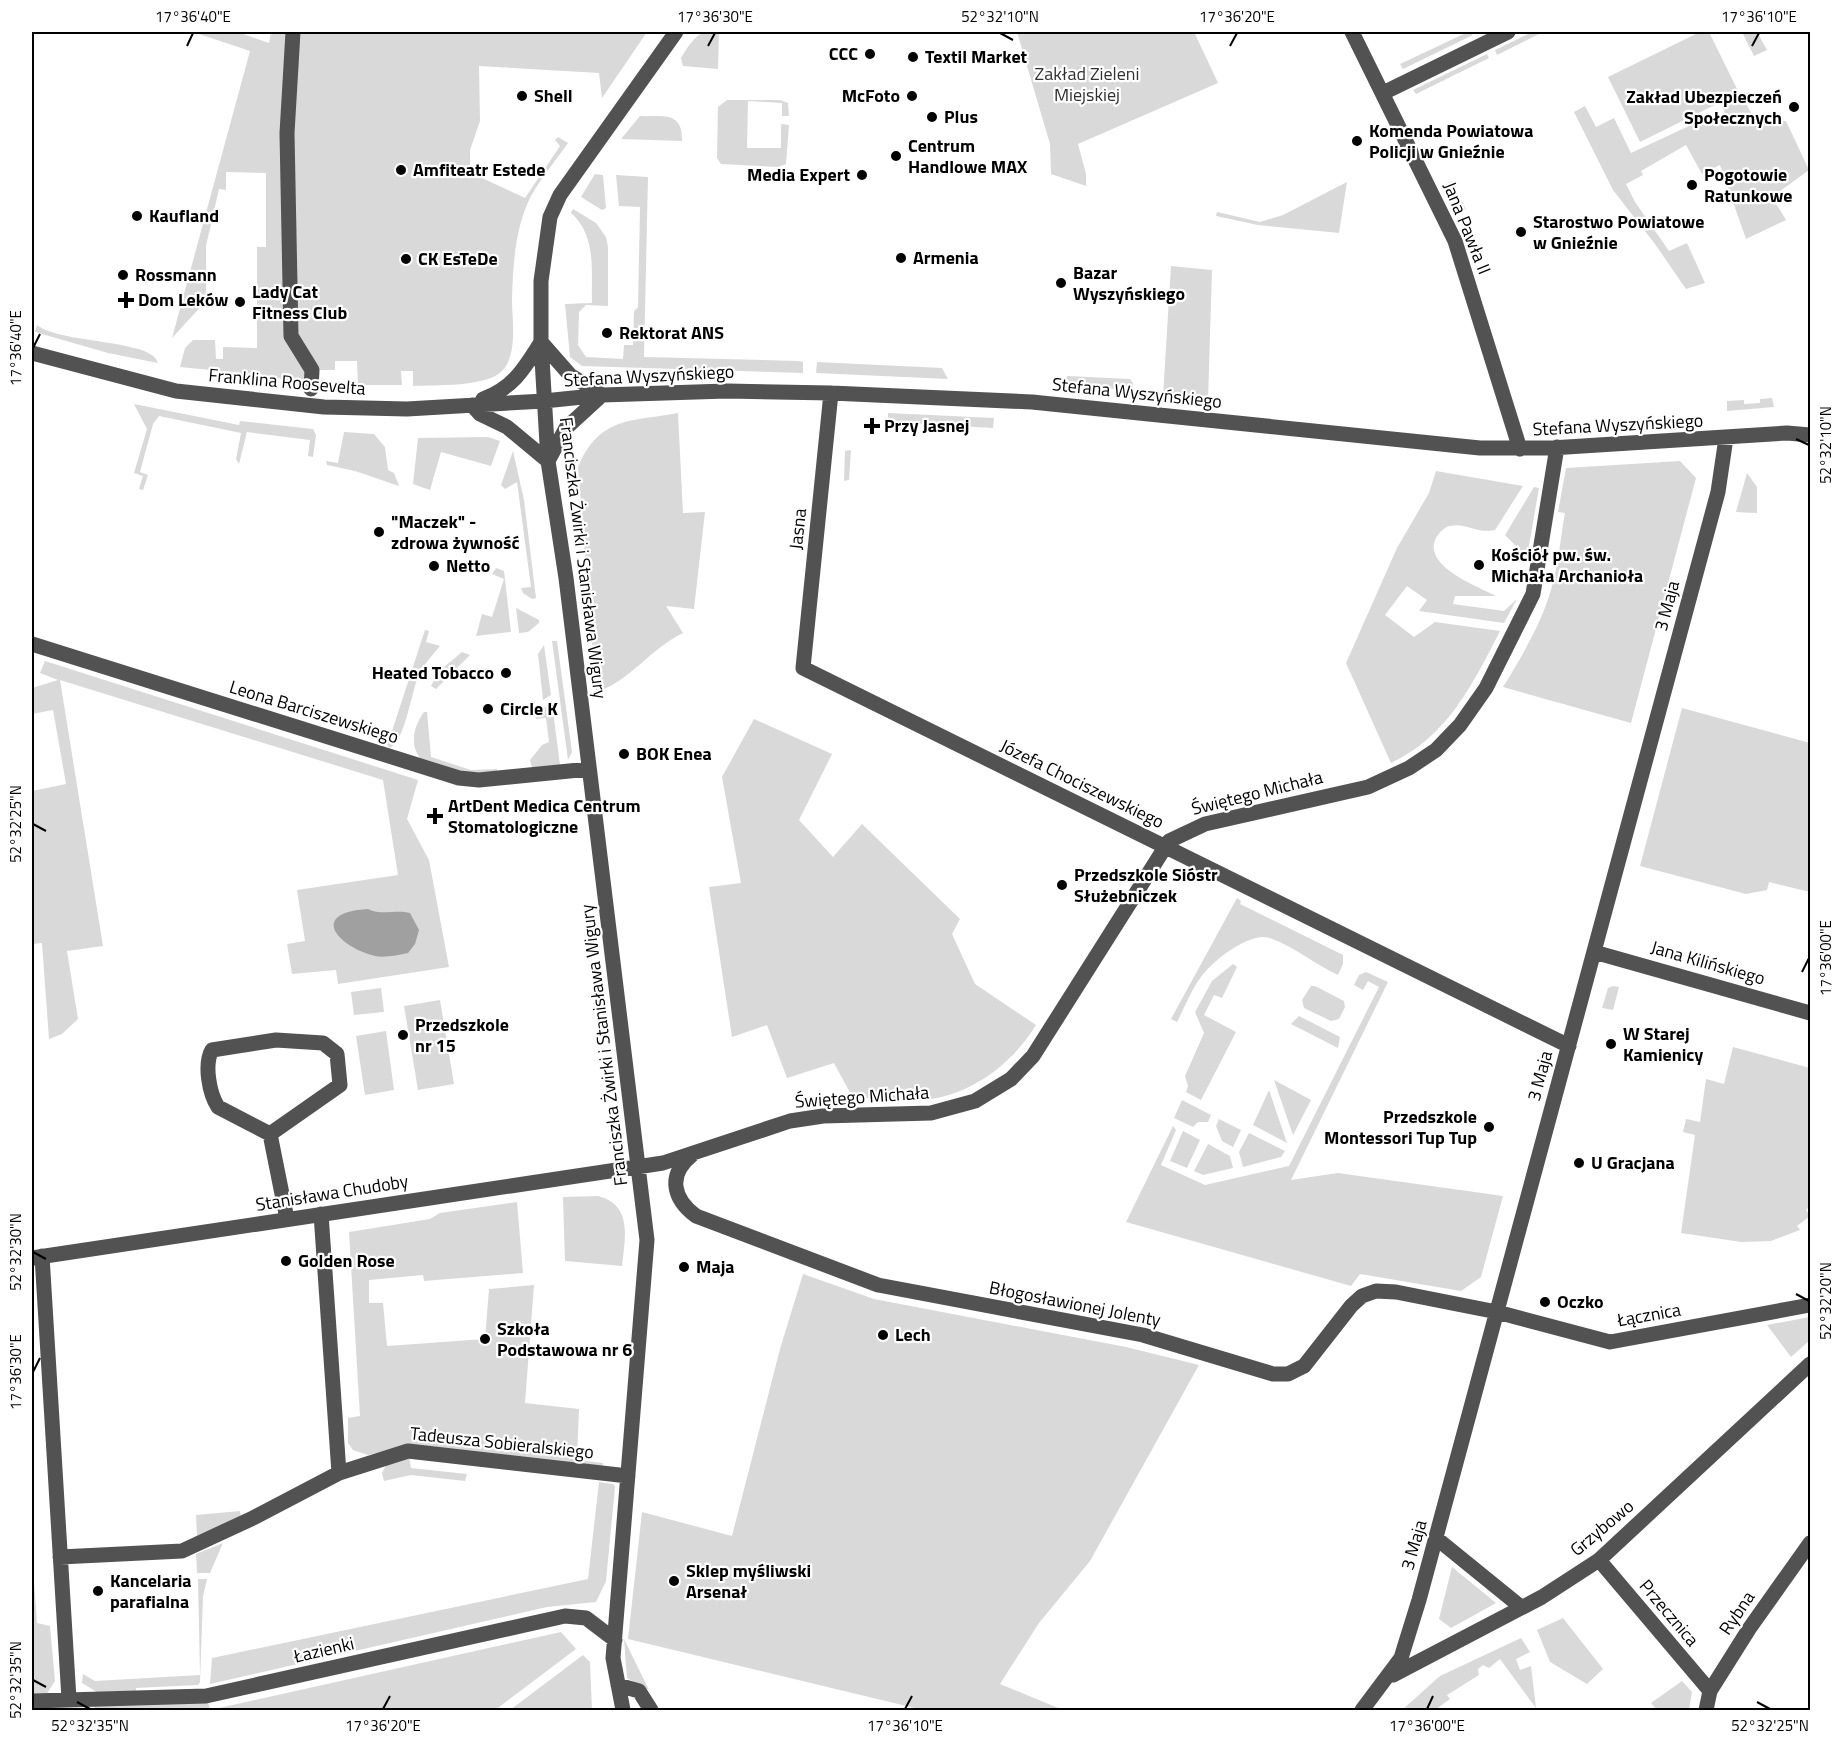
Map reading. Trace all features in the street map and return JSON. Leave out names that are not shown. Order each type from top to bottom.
[{"type":"street","points":[[293,32],[287,133],[291,336],[312,370],[311,389]]},
{"type":"street","name":"Franciszka Żwirki i Stanisława Wigury","points":[[620,1703],[613,1658],[647,1240],[589,769],[548,461],[541,342],[541,281],[550,217],[566,186],[676,32]]},
{"type":"street","name":"Jana Pawła II","points":[[1352,32],[1458,248],[1520,449]]},
{"type":"street","points":[[1383,93],[1508,32]]},
{"type":"street","points":[[541,342],[570,375],[602,395],[566,428],[548,461],[507,427],[480,414],[472,405],[512,385],[541,342]]},
{"type":"street","name":"Franklina Roosevelta","points":[[32,353],[176,391],[256,402],[363,410],[544,401]]},
{"type":"street","name":"Stefana Wyszyńskiego","points":[[544,401],[602,395],[728,391],[1032,402],[1469,448],[1520,449],[1787,433],[1810,435]]},
{"type":"street","name":"Jasna","points":[[803,668],[831,393]]},
{"type":"street","name":"3 Maja","points":[[1362,1710],[1401,1658],[1437,1538],[1718,492],[1726,438]]},
{"type":"street","name":"Świętego Michała","points":[[638,1166],[663,1163],[694,1154],[790,1121],[823,1116],[932,1113],[975,1101],[1011,1079],[1034,1056],[1166,847],[1176,836],[1205,824],[1368,787],[1409,768],[1436,750],[1460,725],[1486,688],[1533,594],[1557,447]]},
{"type":"street","name":"Leona Barciszewskiego","points":[[32,644],[459,778],[479,780],[589,769]]},
{"type":"street","name":"Józefa Chociszewskiego","points":[[803,668],[1569,1046]]},
{"type":"street","name":"Jana Kilińskiego","points":[[1594,952],[1810,1013]]},
{"type":"street","points":[[276,1040],[323,1043],[332,1048],[337,1054],[340,1085],[270,1134],[218,1107],[214,1101],[207,1064],[212,1050],[276,1040]]},
{"type":"street","points":[[270,1134],[287,1219]]},
{"type":"street","name":"Błogosławionej Jolenty","points":[[694,1154],[684,1162],[675,1181],[676,1193],[684,1208],[696,1216],[821,1265],[878,1285],[1143,1335],[1273,1374],[1288,1374],[1304,1366],[1351,1306],[1362,1296],[1376,1291],[1396,1292],[1497,1312]]},
{"type":"street","name":"Stanisława Chudoby","points":[[37,1257],[638,1166]]},
{"type":"street","points":[[321,1214],[339,1473]]},
{"type":"street","points":[[37,1257],[69,1699]]},
{"type":"street","name":"Łącznica","points":[[1497,1312],[1610,1342],[1810,1305]]},
{"type":"street","name":"Grzybowo","points":[[1388,1678],[1542,1597],[1599,1560],[1810,1364]]},
{"type":"street","name":"Tadeusza Sobieralskiego","points":[[60,1557],[182,1551],[253,1518],[339,1473],[408,1451],[628,1476]]},
{"type":"street","points":[[1437,1538],[1521,1607]]},
{"type":"street","name":"Rybna","points":[[1706,1710],[1710,1691],[1749,1629],[1810,1543]]},
{"type":"street","name":"Przecznica","points":[[1599,1560],[1710,1691]]},
{"type":"street","name":"Łazienki","points":[[32,1701],[206,1696],[565,1616],[586,1618],[615,1640]]},
{"type":"street","points":[[613,1658],[620,1703],[639,1691],[651,1710]]},
{"type":"green space","points":[[193,32],[237,32],[269,43],[271,32],[647,32],[602,98],[599,73],[479,66],[480,121],[470,150],[470,169],[467,171],[525,198],[560,146],[555,140],[558,137],[568,143],[535,189],[521,220],[513,273],[512,347],[507,364],[502,371],[495,376],[473,383],[413,386],[413,371],[401,371],[402,385],[358,385],[357,361],[335,361],[335,370],[312,370],[311,384],[260,375],[180,367],[185,348],[193,340],[215,340],[216,359],[223,359],[223,347],[257,348],[257,247],[266,247],[266,173],[226,172],[226,190],[219,189],[206,246],[206,301],[172,338],[250,51]]},
{"type":"green space","points":[[705,32],[719,32],[718,69],[683,66],[681,58],[686,50],[694,39]]},
{"type":"green space","name":"Zakład Zieleni Miejskiej","points":[[1017,32],[1194,32],[1218,83],[1078,144],[1086,174],[1086,186],[1051,174],[1050,144]]},
{"type":"green space","points":[[1468,32],[1473,35],[1403,69],[1400,64]]},
{"type":"green space","points":[[1532,32],[1543,32],[1497,55],[1495,50]]},
{"type":"green space","points":[[1700,32],[1709,32],[1739,93],[1640,142],[1608,77]]},
{"type":"green space","points":[[1742,32],[1757,32],[1767,50],[1754,56]]},
{"type":"green space","points":[[1487,54],[1489,58],[1416,94],[1413,90]]},
{"type":"green space","points":[[1743,98],[1755,120],[1786,121],[1809,170],[1772,197],[1786,220],[1746,239],[1720,165],[1702,174],[1686,145],[1641,171],[1643,175],[1626,184],[1635,202],[1669,251],[1687,243],[1705,283],[1686,289],[1613,190],[1574,112],[1585,106],[1596,127],[1614,118],[1631,153],[1704,119],[1727,119],[1723,108]]},
{"type":"green space","points":[[727,100],[780,100],[788,103],[789,116],[782,116],[782,103],[748,101],[747,148],[781,148],[781,124],[789,125],[786,164],[778,167],[721,164],[717,158],[718,107]]},
{"type":"green space","points":[[640,116],[664,116],[675,120],[681,131],[682,141],[621,139]]},
{"type":"green space","points":[[595,174],[603,175],[606,208],[602,210],[581,197]]},
{"type":"green space","points":[[616,175],[648,177],[644,357],[798,361],[803,362],[803,373],[582,366],[570,357],[565,304],[592,303],[589,243],[579,222],[571,213],[573,209],[596,223],[606,237],[608,247],[608,306],[586,305],[579,312],[578,345],[586,357],[623,359],[624,345],[633,345],[634,311],[638,307],[640,207],[619,206]]},
{"type":"green space","points":[[1451,181],[1466,209],[1455,215],[1442,187]]},
{"type":"green space","points":[[1347,182],[1339,233],[1258,225],[1216,216],[1217,212],[1260,222],[1283,215]]},
{"type":"green space","points":[[1171,266],[1212,270],[1208,401],[1163,396]]},
{"type":"green space","points":[[37,325],[65,336],[124,345],[140,350],[152,355],[158,363],[108,353],[35,332]]},
{"type":"green space","points":[[817,362],[942,368],[948,379],[816,373]]},
{"type":"green space","points":[[1067,376],[1130,379],[1133,383],[1133,391],[1076,385],[1066,381]]},
{"type":"green space","points":[[1772,398],[1774,407],[1727,411],[1727,401],[1744,400],[1744,404],[1760,403],[1760,399]]},
{"type":"green space","points":[[134,404],[239,425],[240,421],[313,429],[316,435],[313,457],[308,456],[310,440],[247,432],[239,464],[236,459],[241,433],[159,416],[153,424],[140,472],[148,475],[143,490],[139,489],[143,476],[134,473],[147,429]]},
{"type":"green space","points":[[678,413],[683,513],[705,512],[694,609],[666,606],[683,633],[671,639],[619,681],[596,692],[578,467],[596,438],[618,424]]},
{"type":"green space","points":[[888,413],[994,418],[993,428],[888,422]]},
{"type":"green space","points":[[344,432],[374,434],[385,447],[388,470],[394,473],[399,486],[355,471],[327,465],[326,461],[338,463]]},
{"type":"green space","points":[[488,437],[500,441],[491,466],[441,452],[430,490],[413,484],[418,438]]},
{"type":"green space","points":[[851,450],[849,480],[844,481],[845,451]]},
{"type":"green space","points":[[513,451],[524,500],[536,598],[532,599],[523,593],[521,588],[531,587],[517,482],[505,489],[501,485]]},
{"type":"green space","points":[[1680,461],[1696,478],[1631,723],[1503,687],[1536,628],[1551,590],[1565,513],[1558,512],[1566,468]]},
{"type":"green space","points":[[1436,471],[1523,486],[1495,530],[1488,531],[1455,525],[1448,527],[1437,536],[1434,548],[1437,557],[1454,574],[1496,596],[1455,596],[1453,604],[1504,611],[1517,599],[1504,623],[1419,611],[1427,600],[1407,586],[1385,615],[1414,637],[1435,622],[1500,631],[1468,689],[1443,724],[1411,752],[1391,763],[1346,663],[1397,548],[1429,493]]},
{"type":"green space","points":[[1747,473],[1757,487],[1757,513],[1736,512]]},
{"type":"green space","points":[[1534,487],[1539,488],[1527,557],[1505,535]]},
{"type":"green space","points":[[496,568],[504,571],[511,632],[476,636],[482,614],[492,617],[504,579],[492,574]]},
{"type":"green space","points":[[516,608],[539,620],[539,623],[528,632],[519,633]]},
{"type":"green space","points":[[425,630],[429,631],[426,642],[440,646],[420,673],[404,727],[390,748],[381,739],[381,728],[392,731]]},
{"type":"green space","points":[[552,641],[557,641],[572,752],[568,760]]},
{"type":"green space","points":[[544,645],[551,695],[543,700],[538,654]]},
{"type":"green space","points":[[462,652],[470,655],[436,689],[431,686],[438,672]]},
{"type":"green space","points":[[45,661],[418,780],[407,819],[429,860],[449,967],[338,984],[336,970],[292,974],[287,944],[305,941],[297,890],[398,875],[383,780],[60,680],[103,946],[67,951],[78,1019],[62,1034],[49,1039],[42,943],[32,944],[32,791],[66,784],[53,710],[32,714],[32,688],[58,680],[40,673]]},
{"type":"green space","points":[[549,707],[553,711],[560,765],[532,768],[530,760],[542,745],[549,742],[546,718],[536,719],[535,708]]},
{"type":"green space","points":[[1682,708],[1810,743],[1810,892],[1769,882],[1767,890],[1746,894],[1640,866]]},
{"type":"green space","points":[[424,712],[427,712],[431,757],[471,770],[497,769],[497,772],[471,774],[420,758],[415,747],[414,735]]},
{"type":"green space","points":[[754,719],[832,754],[799,820],[833,857],[862,824],[960,919],[952,934],[975,984],[1036,1025],[1012,1055],[983,1080],[966,1089],[929,1100],[853,1098],[834,1063],[787,1078],[767,1025],[732,1037],[709,887],[741,883],[722,777]]},
{"type":"green space","points":[[1237,898],[1241,901],[1240,904],[1343,955],[1343,964],[1338,975],[1270,938],[1252,939],[1232,949],[1206,970],[1197,982],[1177,1022],[1171,1019]]},
{"type":"green space","points":[[1233,964],[1237,967],[1222,998],[1214,995],[1204,1015],[1236,1032],[1201,1100],[1186,1092],[1188,1086],[1185,1076],[1204,1033],[1195,1012],[1212,981]]},
{"type":"green space","points":[[1366,972],[1388,982],[1291,1180],[1338,1173],[1503,1196],[1481,1277],[1461,1291],[1360,1274],[1351,1286],[1126,1222],[1173,1126],[1176,1130],[1161,1165],[1205,1185],[1289,1166],[1379,987],[1368,981],[1363,990],[1354,985],[1359,975]]},
{"type":"green space","points":[[1311,986],[1344,1001],[1345,1007],[1339,1019],[1331,1021],[1304,1008],[1302,1000]]},
{"type":"green space","points":[[1619,987],[1613,1010],[1602,1008],[1608,988]]},
{"type":"green space","points":[[381,988],[384,1012],[354,1015],[351,992]]},
{"type":"green space","points":[[440,1000],[454,1084],[418,1090],[404,1006]]},
{"type":"green space","points":[[1299,1016],[1340,1037],[1338,1048],[1291,1024]]},
{"type":"green space","points":[[386,1031],[394,1090],[365,1095],[356,1036]]},
{"type":"green space","points":[[1733,1047],[1810,1068],[1810,1206],[1806,1210],[1810,1216],[1797,1226],[1800,1230],[1771,1241],[1741,1242],[1681,1233],[1695,1135],[1683,1132],[1686,1119],[1700,1122],[1706,1079],[1724,1084]]},
{"type":"green space","points":[[1274,1080],[1311,1100],[1293,1135]]},
{"type":"green space","points":[[1269,1090],[1287,1143],[1253,1125]]},
{"type":"green space","points":[[1182,1100],[1211,1115],[1208,1122],[1198,1122],[1193,1127],[1174,1118]]},
{"type":"green space","points":[[1219,1119],[1241,1130],[1233,1147],[1222,1141],[1216,1126]]},
{"type":"green space","points":[[1183,1131],[1200,1140],[1187,1168],[1170,1161]]},
{"type":"green space","points":[[1249,1133],[1285,1151],[1281,1157],[1243,1167],[1239,1152]]},
{"type":"green space","points":[[1208,1144],[1230,1156],[1233,1168],[1203,1175],[1194,1171]]},
{"type":"green space","points":[[598,1196],[609,1200],[622,1215],[625,1234],[622,1266],[565,1261],[563,1197]]},
{"type":"green space","points":[[517,1202],[523,1273],[424,1281],[423,1275],[369,1280],[369,1303],[383,1303],[387,1346],[485,1339],[489,1289],[534,1285],[525,1403],[579,1409],[577,1460],[603,1463],[602,1468],[407,1446],[368,1455],[353,1450],[348,1443],[348,1418],[360,1416],[349,1232],[430,1219],[440,1213]]},
{"type":"green space","points":[[803,1274],[874,1299],[1126,1347],[1199,1365],[1090,1561],[1039,1623],[1000,1684],[1063,1710],[923,1710],[628,1639],[642,1512],[732,1536],[780,1349]]},
{"type":"green space","points":[[1810,1317],[1810,1340],[1791,1357],[1767,1325]]},
{"type":"green space","points":[[409,1456],[411,1468],[467,1474],[465,1481],[411,1475],[384,1481],[382,1473],[387,1463]]},
{"type":"green space","points":[[599,1482],[613,1484],[615,1487],[606,1581],[596,1602],[547,1607],[210,1684],[212,1658],[588,1579]]},
{"type":"green space","points":[[240,1511],[241,1517],[197,1536],[196,1515]]},
{"type":"green space","points":[[223,1543],[210,1573],[197,1573],[196,1554]]},
{"type":"green space","points":[[33,1567],[37,1623],[50,1626],[55,1681],[46,1695],[32,1696]]},
{"type":"green space","points":[[1452,1567],[1496,1603],[1451,1628],[1439,1619]]},
{"type":"green space","points":[[198,1579],[207,1579],[203,1596],[200,1682],[198,1685],[136,1688],[136,1694],[100,1694],[82,1683],[83,1674],[95,1681],[200,1675]]},
{"type":"green space","points":[[1563,1618],[1603,1669],[1587,1684],[1550,1662],[1537,1630]]},
{"type":"green space","points":[[561,1632],[576,1649],[495,1710],[210,1710]]},
{"type":"green space","points":[[1521,1638],[1530,1652],[1516,1659],[1520,1670],[1531,1666],[1536,1708],[1500,1659],[1489,1668],[1483,1665],[1478,1669],[1479,1675],[1447,1695],[1450,1699],[1435,1710],[1402,1710],[1440,1676]]},
{"type":"green space","points":[[624,1639],[649,1690],[627,1678]]},
{"type":"green space","points":[[583,1655],[590,1662],[592,1710],[510,1710]]},
{"type":"green space","points":[[1682,1681],[1692,1692],[1689,1710],[1657,1710],[1651,1703]]},
{"type":"green space","points":[[208,1701],[210,1710],[97,1710],[90,1703]]},
{"type":"shaded area","points":[[368,909],[379,912],[410,913],[419,930],[415,944],[408,953],[375,956],[350,945],[335,931],[334,923],[338,917],[349,912]]},
{"type":"place","name":"CCC","points":[[870,54]]},
{"type":"place","name":"Textil Market","points":[[913,57]]},
{"type":"place","name":"Shell","points":[[522,96]]},
{"type":"place","name":"McFoto","points":[[912,96]]},
{"type":"place","name":"Zakład Ubezpieczeń Społecznych","points":[[1794,107]]},
{"type":"place","name":"Plus","points":[[932,117]]},
{"type":"place","name":"Komenda Powiatowa Policji w Gnieźnie","points":[[1357,141]]},
{"type":"place","name":"Centrum Handlowe MAX","points":[[896,156]]},
{"type":"place","name":"Amfiteatr Estede","points":[[401,170]]},
{"type":"place","name":"Media Expert","points":[[862,175]]},
{"type":"place","name":"Pogotowie Ratunkowe","points":[[1692,185]]},
{"type":"place","name":"Kaufland","points":[[137,216]]},
{"type":"place","name":"Starostwo Powiatowe w Gnieźnie","points":[[1521,232]]},
{"type":"place","name":"Armenia","points":[[901,258]]},
{"type":"place","name":"CK EsTeDe","points":[[406,259]]},
{"type":"place","name":"Rossmann","points":[[123,275]]},
{"type":"place","name":"Bazar Wyszyńskiego","points":[[1061,283]]},
{"type":"place","name":"Dom Leków","points":[[126,300]]},
{"type":"place","name":"Lady Cat Fitness Club","points":[[240,302]]},
{"type":"place","name":"Rektorat ANS","points":[[607,333]]},
{"type":"place","name":"Przy Jasnej","points":[[872,426]]},
{"type":"place","name":"\"Maczek\" - zdrowa żywność","points":[[379,532]]},
{"type":"place","name":"Kościół pw. św. Michała Archanioła","points":[[1479,565]]},
{"type":"place","name":"Netto","points":[[434,566]]},
{"type":"place","name":"Heated Tobacco","points":[[506,673]]},
{"type":"place","name":"Circle K","points":[[488,709]]},
{"type":"place","name":"BOK Enea","points":[[624,754]]},
{"type":"place","name":"ArtDent Medica Centrum Stomatologiczne","points":[[435,816]]},
{"type":"place","name":"Przedszkole Sióstr Służebniczek","points":[[1062,885]]},
{"type":"place","name":"Przedszkole nr 15","points":[[403,1035]]},
{"type":"place","name":"W Starej Kamienicy","points":[[1611,1044]]},
{"type":"place","name":"Przedszkole Montessori Tup Tup","points":[[1489,1127]]},
{"type":"place","name":"U Gracjana","points":[[1579,1163]]},
{"type":"place","name":"Golden Rose","points":[[286,1261]]},
{"type":"place","name":"Maja","points":[[684,1267]]},
{"type":"place","name":"Oczko","points":[[1545,1302]]},
{"type":"place","name":"Lech","points":[[883,1335]]},
{"type":"place","name":"Szkoła Podstawowa nr 6","points":[[485,1339]]},
{"type":"place","name":"Sklep myśliwski Arsenał","points":[[674,1581]]},
{"type":"place","name":"Kancelaria parafialna","points":[[98,1591]]}]
